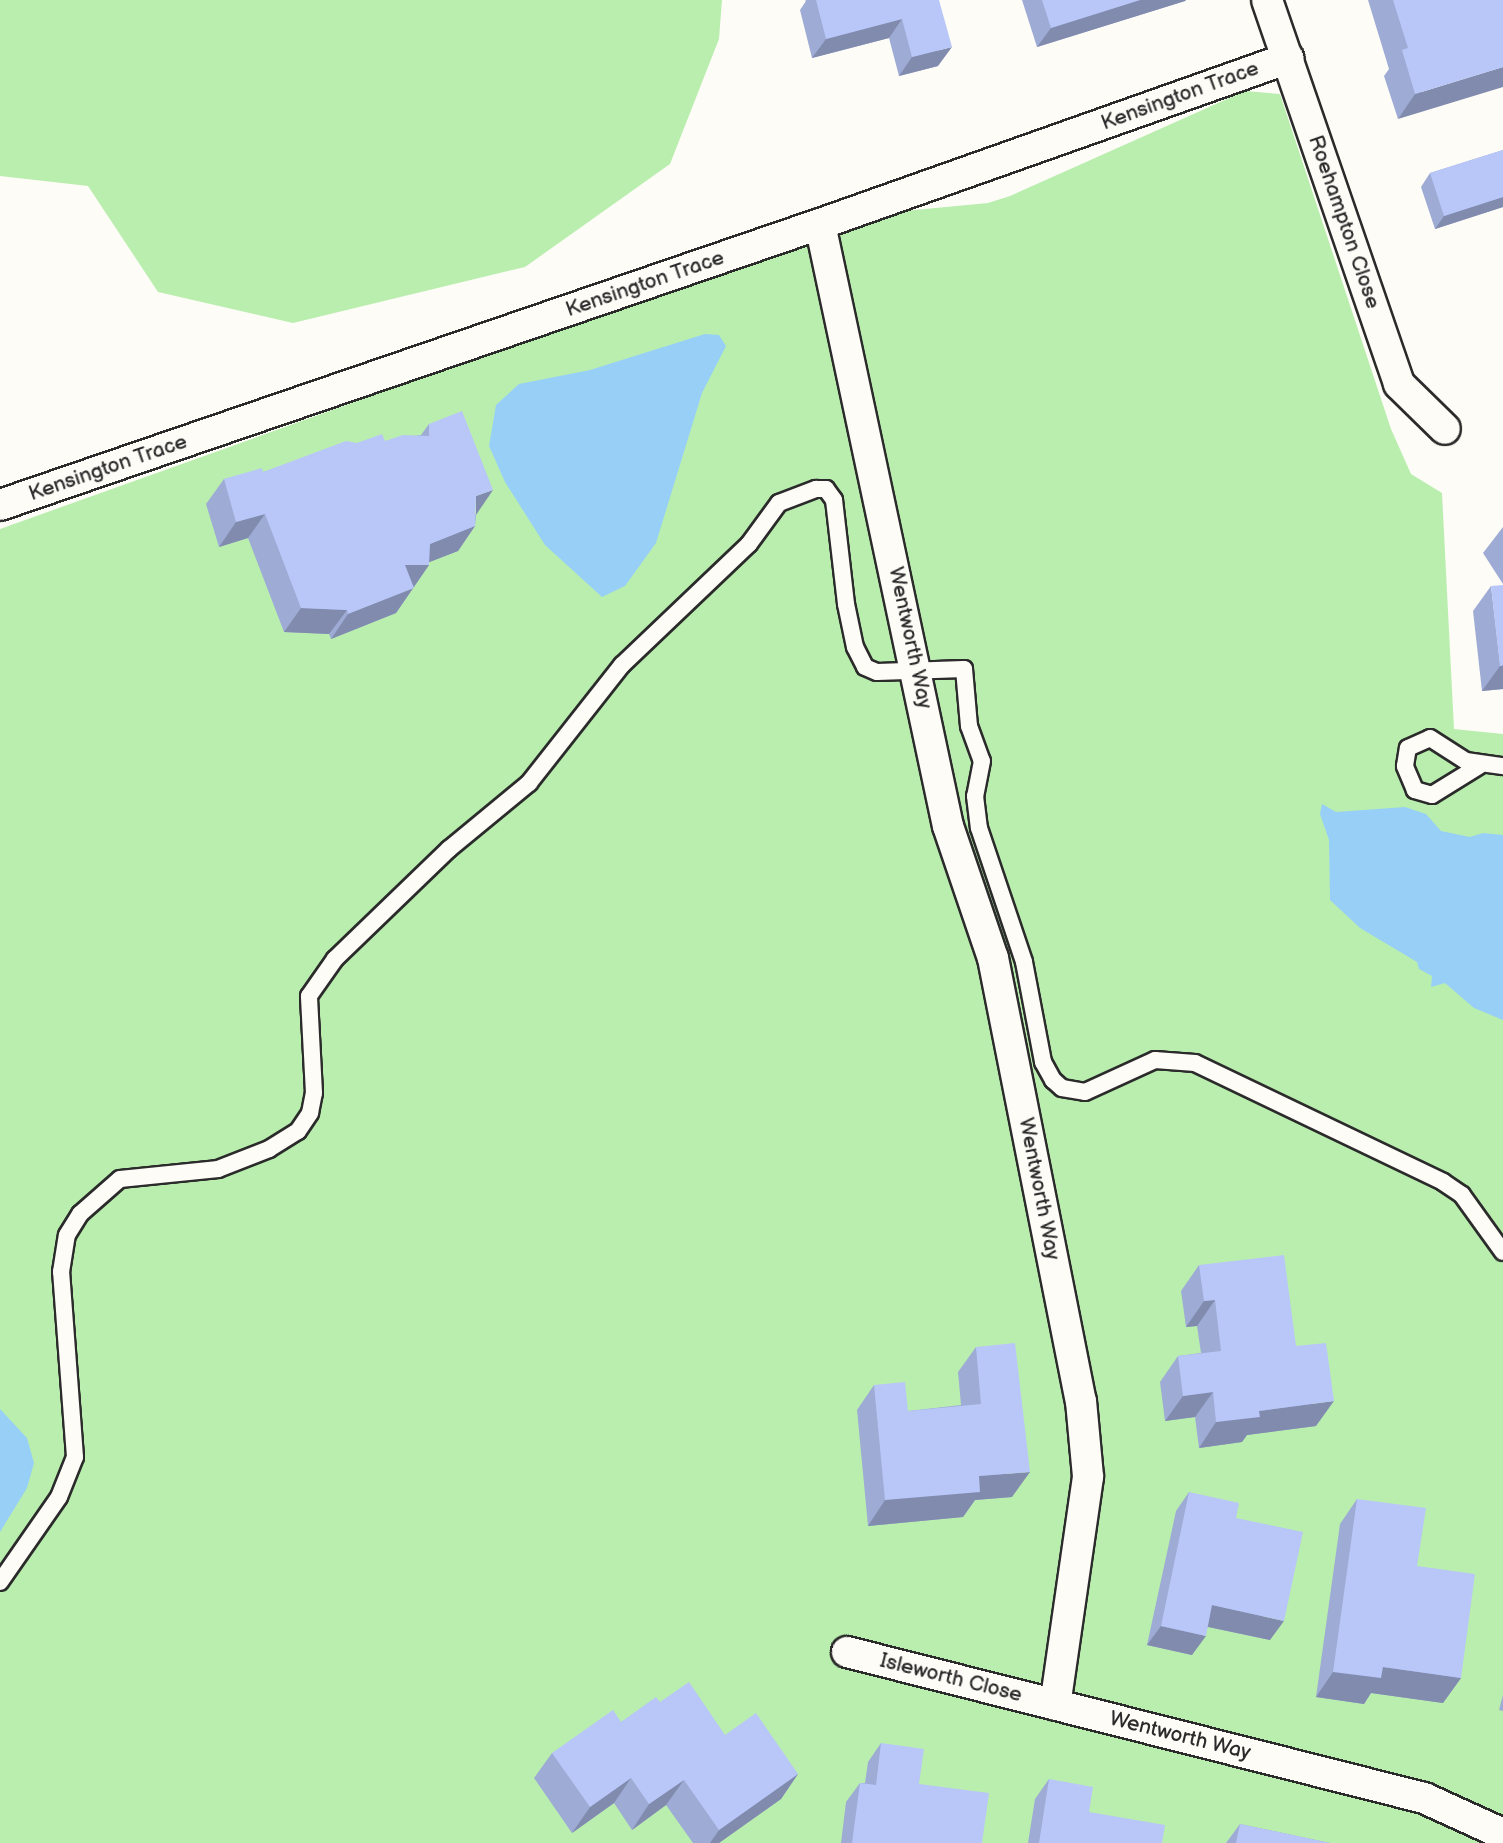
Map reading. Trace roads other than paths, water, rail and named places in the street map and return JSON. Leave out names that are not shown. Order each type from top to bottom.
[{"type":"street","name":"Roehampton Close","points":[[1267,0],[1399,384],[1445,429]]},
{"type":"street","name":"Kensington Trace","points":[[0,505],[820,224],[1287,58]]},
{"type":"street","name":"Wentworth Way","points":[[820,224],[917,670],[947,826],[993,958],[1081,1401],[1088,1477],[1055,1704],[1424,1798],[1503,1834]]},
{"type":"street","name":"Isleworth Close","points":[[847,1652],[1055,1704]]},
{"type":"lane","points":[[0,1582],[59,1497],[75,1457],[61,1272],[67,1235],[80,1214],[120,1179],[218,1169],[261,1154],[298,1131],[310,1113],[314,1093],[309,996],[335,959],[458,841],[523,789],[622,665],[749,544],[779,503],[816,489],[832,494],[846,604],[859,660],[877,672],[964,669],[969,726],[982,761],[975,796],[978,828],[1024,962],[1044,1062],[1053,1080],[1062,1088],[1085,1092],[1155,1060],[1195,1063],[1443,1182],[1468,1202],[1503,1252]]},
{"type":"lane","points":[[1479,766],[1432,795],[1415,790],[1405,766],[1408,748],[1430,738],[1479,766],[1503,766]]},
{"type":"water","points":[[705,334],[719,335],[726,346],[702,393],[656,543],[625,586],[602,597],[545,545],[505,482],[489,446],[496,405],[519,384],[590,370]]},
{"type":"water","points":[[1322,804],[1336,812],[1405,807],[1426,814],[1441,831],[1470,837],[1483,833],[1503,835],[1503,1020],[1474,1008],[1445,983],[1431,987],[1432,976],[1419,969],[1417,962],[1360,928],[1330,900],[1329,840],[1320,814]]},
{"type":"water","points":[[0,1409],[27,1438],[34,1463],[27,1488],[0,1532]]}]
